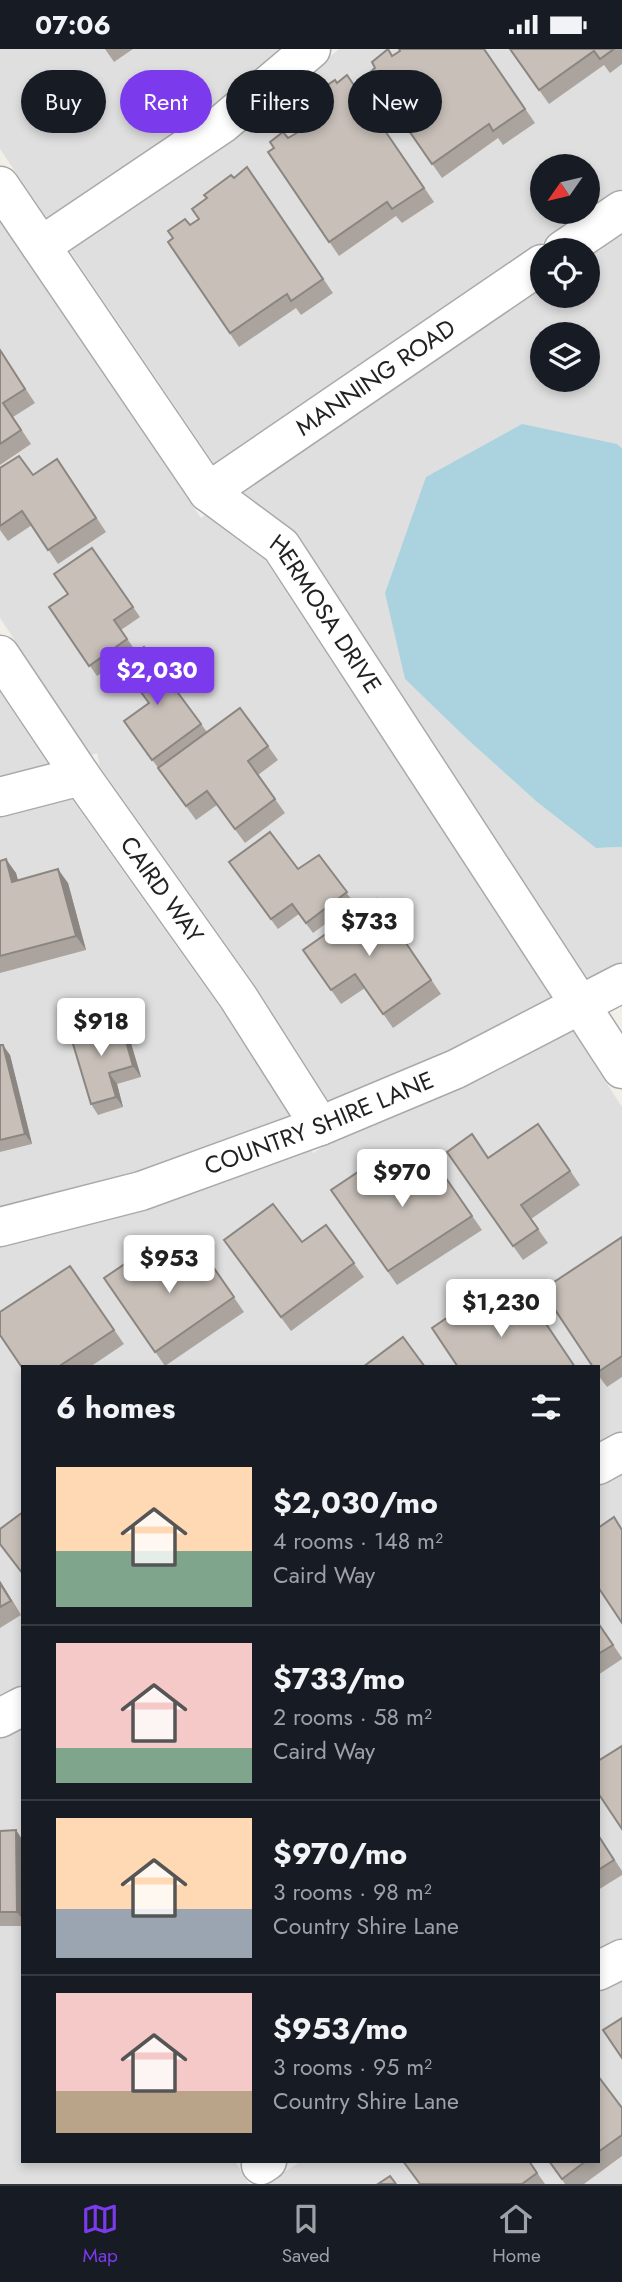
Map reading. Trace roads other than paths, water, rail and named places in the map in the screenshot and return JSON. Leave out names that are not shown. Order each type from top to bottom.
[{"type":"street","points":[[41,246],[222,124],[311,49]]},
{"type":"street","name":"HERMOSA DRIVE","points":[[0,186],[208,492],[281,546],[622,1069]]},
{"type":"street","points":[[581,238],[622,210]]},
{"type":"street","name":"MANNING ROAD","points":[[208,492],[530,272]]},
{"type":"street","name":"CAIRD WAY","points":[[0,655],[81,776],[238,997],[320,1126]]},
{"type":"street","points":[[0,797],[81,776]]},
{"type":"street","name":"COUNTRY SHIRE LANE","points":[[0,1227],[141,1191],[320,1126],[456,1069],[622,983]]},
{"type":"street","points":[[600,1464],[622,1452]]},
{"type":"street","points":[[0,1718],[21,1707]]},
{"type":"street","points":[[600,1970],[622,1959]]},
{"type":"water","points":[[522,424],[617,444],[622,448],[622,847],[596,848],[537,802],[405,679],[385,593],[426,477]]}]
